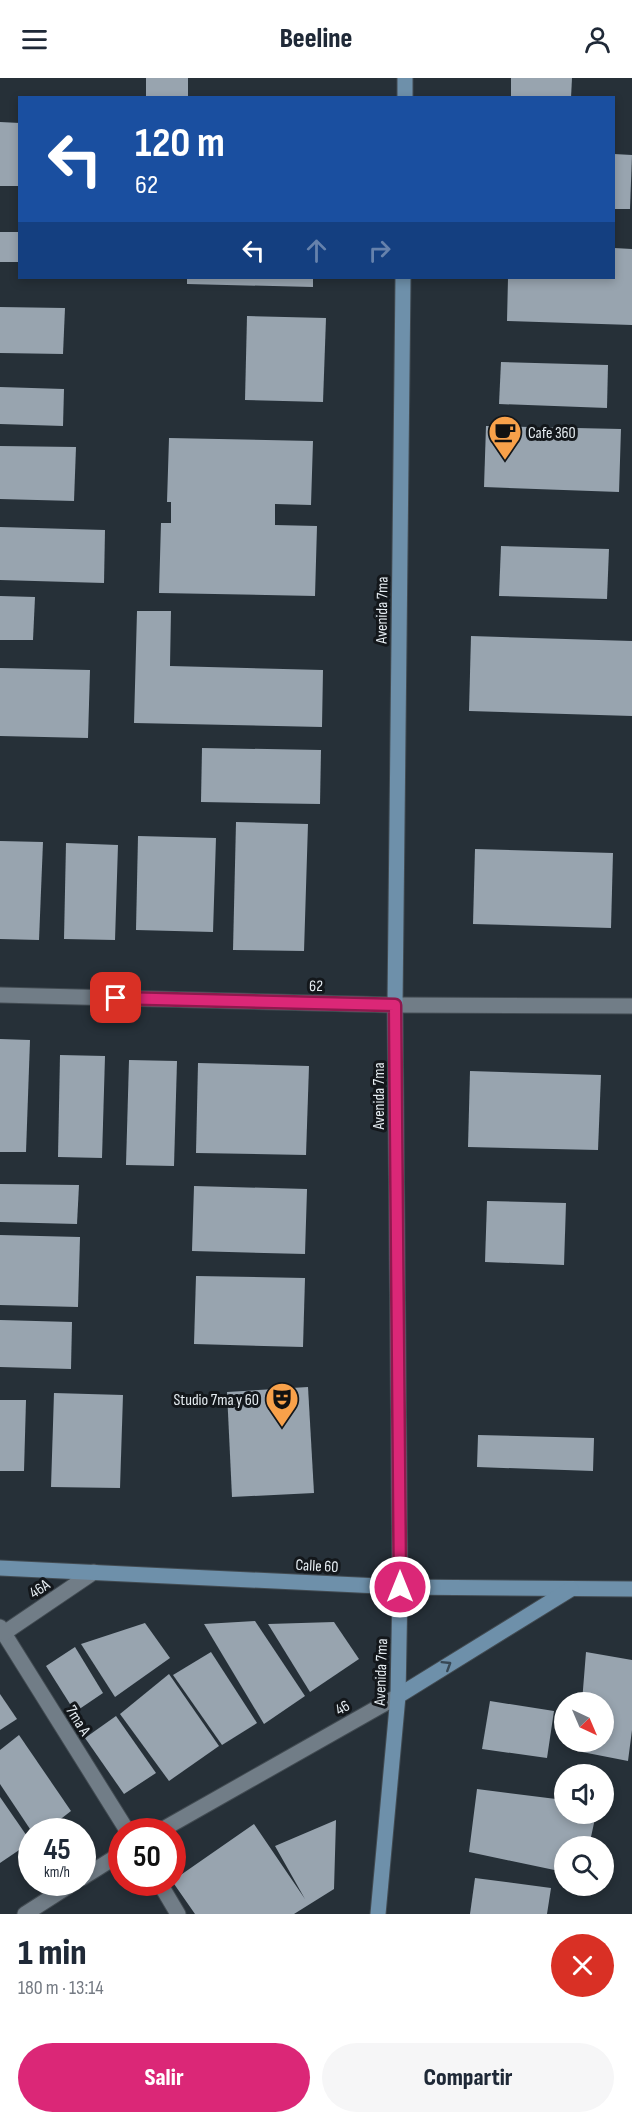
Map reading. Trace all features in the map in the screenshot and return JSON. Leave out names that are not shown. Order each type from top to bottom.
[{"type":"main road","points":[[405,78],[405,96]]},
{"type":"main road","name":"Avenida 7ma","points":[[378,1914],[398,1696],[400,1587],[395,1005],[403,279]]},
{"type":"main road","name":"Calle 60","points":[[0,1568],[400,1587],[632,1589]]},
{"type":"main road","name":"46","points":[[398,1696],[571,1589]]},
{"type":"street","name":"62","points":[[0,995],[395,1005],[632,1006]]},
{"type":"street","name":"46A","points":[[2,1630],[94,1572]]},
{"type":"street","name":"7ma A","points":[[2,1630],[119,1818]]},
{"type":"street","name":"46","points":[[183,1818],[398,1696]]},
{"type":"street","points":[[25,1914],[53,1896]]},
{"type":"street","points":[[167,1896],[178,1914]]},
{"type":"building","points":[[146,78],[188,78],[188,96],[146,96]]},
{"type":"building","points":[[511,78],[572,78],[571,96],[511,96]]},
{"type":"building","points":[[0,122],[18,123],[18,186],[0,186]]},
{"type":"building","points":[[615,154],[632,155],[630,209],[615,209]]},
{"type":"building","points":[[0,232],[18,232],[18,262],[0,262]]},
{"type":"building","points":[[615,248],[632,249],[632,325],[507,321],[508,279],[615,279]]},
{"type":"building","points":[[187,279],[313,279],[313,287],[187,284]]},
{"type":"building","points":[[0,307],[65,308],[63,354],[0,353]]},
{"type":"building","points":[[247,316],[326,318],[323,402],[245,400]]},
{"type":"building","points":[[501,362],[608,365],[607,408],[499,404]]},
{"type":"building","points":[[0,387],[64,389],[63,426],[0,424]]},
{"type":"building","points":[[486,426],[621,429],[619,492],[484,487]]},
{"type":"building","points":[[169,438],[313,441],[311,505],[275,504],[275,525],[317,526],[315,596],[159,593],[161,523],[171,523],[171,502],[167,502]]},
{"type":"building","points":[[0,446],[76,447],[74,501],[0,499]]},
{"type":"building","points":[[0,527],[105,530],[104,583],[0,580]]},
{"type":"building","points":[[501,546],[609,549],[607,599],[499,596]]},
{"type":"building","points":[[0,596],[35,597],[33,640],[0,640]]},
{"type":"building","points":[[137,611],[171,611],[170,666],[323,670],[322,727],[134,723]]},
{"type":"building","points":[[471,636],[632,641],[632,716],[469,711]]},
{"type":"building","points":[[0,668],[90,670],[88,738],[0,736]]},
{"type":"building","points":[[202,748],[321,750],[320,804],[201,802]]},
{"type":"building","points":[[236,822],[308,824],[304,951],[233,950]]},
{"type":"building","points":[[138,836],[216,838],[213,932],[136,930]]},
{"type":"building","points":[[0,841],[43,842],[39,940],[0,939]]},
{"type":"building","points":[[66,843],[118,845],[115,940],[64,939]]},
{"type":"building","points":[[475,849],[613,853],[611,928],[473,924]]},
{"type":"building","points":[[0,1039],[30,1040],[26,1152],[0,1152]]},
{"type":"building","points":[[60,1055],[105,1056],[102,1158],[58,1157]]},
{"type":"building","points":[[129,1060],[177,1061],[174,1166],[126,1165]]},
{"type":"building","points":[[198,1063],[309,1066],[306,1155],[196,1153]]},
{"type":"building","points":[[470,1071],[601,1075],[598,1150],[468,1147]]},
{"type":"building","points":[[0,1184],[79,1185],[77,1224],[0,1222]]},
{"type":"building","points":[[194,1186],[307,1189],[305,1254],[192,1251]]},
{"type":"building","points":[[487,1201],[566,1203],[564,1265],[485,1262]]},
{"type":"building","points":[[0,1235],[80,1237],[78,1307],[0,1305]]},
{"type":"building","points":[[196,1276],[305,1278],[303,1347],[194,1344]]},
{"type":"building","points":[[0,1320],[72,1322],[71,1369],[0,1367]]},
{"type":"building","points":[[308,1387],[314,1493],[232,1497],[227,1392]]},
{"type":"building","points":[[54,1393],[123,1395],[120,1488],[51,1487]]},
{"type":"building","points":[[0,1400],[26,1400],[24,1471],[0,1471]]},
{"type":"building","points":[[478,1435],[594,1438],[593,1471],[477,1467]]},
{"type":"building","points":[[255,1621],[305,1696],[264,1724],[204,1624]]},
{"type":"building","points":[[334,1622],[359,1659],[310,1692],[268,1624]]},
{"type":"building","points":[[145,1623],[170,1658],[115,1697],[81,1644]]},
{"type":"building","points":[[75,1647],[103,1693],[75,1712],[46,1666]]},
{"type":"building","points":[[211,1652],[257,1723],[222,1745],[173,1675]]},
{"type":"building","points":[[586,1652],[632,1660],[632,1730],[628,1761],[582,1752],[614,1752],[614,1692],[583,1692]]},
{"type":"building","points":[[169,1674],[219,1746],[169,1781],[120,1714]]},
{"type":"building","points":[[0,1694],[17,1719],[0,1730]]},
{"type":"building","points":[[490,1701],[554,1711],[547,1758],[482,1749]]},
{"type":"building","points":[[116,1716],[156,1773],[124,1794],[85,1738]]},
{"type":"building","points":[[19,1735],[71,1811],[62,1818],[23,1818],[0,1784],[0,1750]]},
{"type":"building","points":[[477,1789],[554,1799],[554,1824],[594,1824],[591,1836],[554,1836],[554,1870],[469,1852]]},
{"type":"building","points":[[0,1797],[18,1823],[18,1851],[0,1863]]},
{"type":"building","points":[[336,1820],[334,1889],[294,1914],[195,1914],[182,1896],[186,1896],[186,1871],[254,1824],[305,1899],[275,1846]]},
{"type":"building","points":[[475,1878],[551,1888],[547,1914],[470,1914]]},
{"type":"place","name":"Cafe 360","points":[[505,461]]},
{"type":"place","name":"Studio 7ma y 60","points":[[282,1428]]},
{"type":"route","points":[[116,998],[395,1005],[400,1587]]}]
